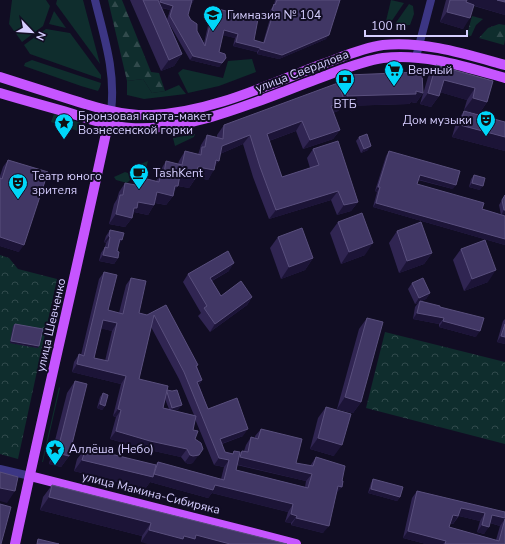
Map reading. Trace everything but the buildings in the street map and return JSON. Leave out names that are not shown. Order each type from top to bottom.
[{"type":"main road","name":"улица Свердлова","points":[[0,77],[111,111],[151,115],[189,110],[214,104],[365,49],[382,45],[418,45],[449,50],[505,65]]},
{"type":"main road","name":"улица Свердлова","points":[[0,92],[108,124],[131,128],[191,121],[241,108],[339,70],[383,58],[416,57],[432,59],[505,78]]},
{"type":"main road","name":"улица Шевченко","points":[[15,544],[87,223],[98,164],[111,111]]},
{"type":"main road","name":"улица Мамина-Сибиряка","points":[[30,476],[296,544]]},
{"type":"street","points":[[95,0],[112,75],[113,95],[111,111]]},
{"type":"street","points":[[416,57],[431,0]]},
{"type":"street","name":"улица Мамина-Сибиряка","points":[[0,469],[30,476]]},
{"type":"green space","points":[[12,0],[46,0],[50,6],[43,26],[22,42],[9,24]]},
{"type":"green space","points":[[57,0],[83,0],[100,64],[56,4]]},
{"type":"green space","points":[[108,0],[122,0],[151,72],[159,73],[165,91],[152,93],[143,79],[127,81]]},
{"type":"green space","points":[[391,0],[404,3],[391,22],[386,21]]},
{"type":"green space","points":[[409,4],[413,6],[414,14],[410,25],[395,26],[395,24]]},
{"type":"green space","points":[[54,11],[66,28],[49,24]]},
{"type":"green space","points":[[472,16],[483,19],[476,25],[471,36],[467,35]]},
{"type":"green space","points":[[499,24],[505,25],[504,45],[479,38],[488,28]]},
{"type":"green space","points":[[46,29],[70,33],[101,75],[101,79],[30,54],[24,45]]},
{"type":"green space","points":[[252,59],[256,72],[219,86],[188,93],[178,73],[183,69],[223,78],[228,61]]},
{"type":"green space","points":[[32,60],[101,83],[100,87],[98,91],[24,66],[25,63]]},
{"type":"green space","points":[[143,79],[152,93],[165,91],[179,85],[186,94],[144,99],[127,95],[127,81]]},
{"type":"green space","points":[[54,114],[84,124],[81,132],[51,122]]},
{"type":"green space","points":[[195,134],[194,137],[175,146],[173,138]]},
{"type":"green space","points":[[148,161],[142,184],[137,183],[132,171],[133,167]]},
{"type":"green space","points":[[125,172],[128,173],[130,180],[127,183],[116,180],[114,177]]},
{"type":"green space","points":[[0,255],[9,258],[18,269],[57,279],[18,459],[0,454]]},
{"type":"green space","points":[[385,332],[505,362],[505,444],[366,408]]},
{"type":"green space","points":[[59,387],[60,388],[42,462]]},
{"type":"place","name":"Гимназия № 104","points":[[213,32]]},
{"type":"place","name":"Верный","points":[[394,87]]},
{"type":"place","name":"ВТБ","points":[[345,96]]},
{"type":"place","name":"Дом музыки","points":[[486,137]]},
{"type":"place","name":"Бронзовая карта-макет Вознесенской горки","points":[[64,140]]},
{"type":"place","name":"TashKent","points":[[139,190]]},
{"type":"place","name":"Театр юного зрителя","points":[[18,200]]},
{"type":"place","name":"Аллёша (Небо)","points":[[55,466]]}]
